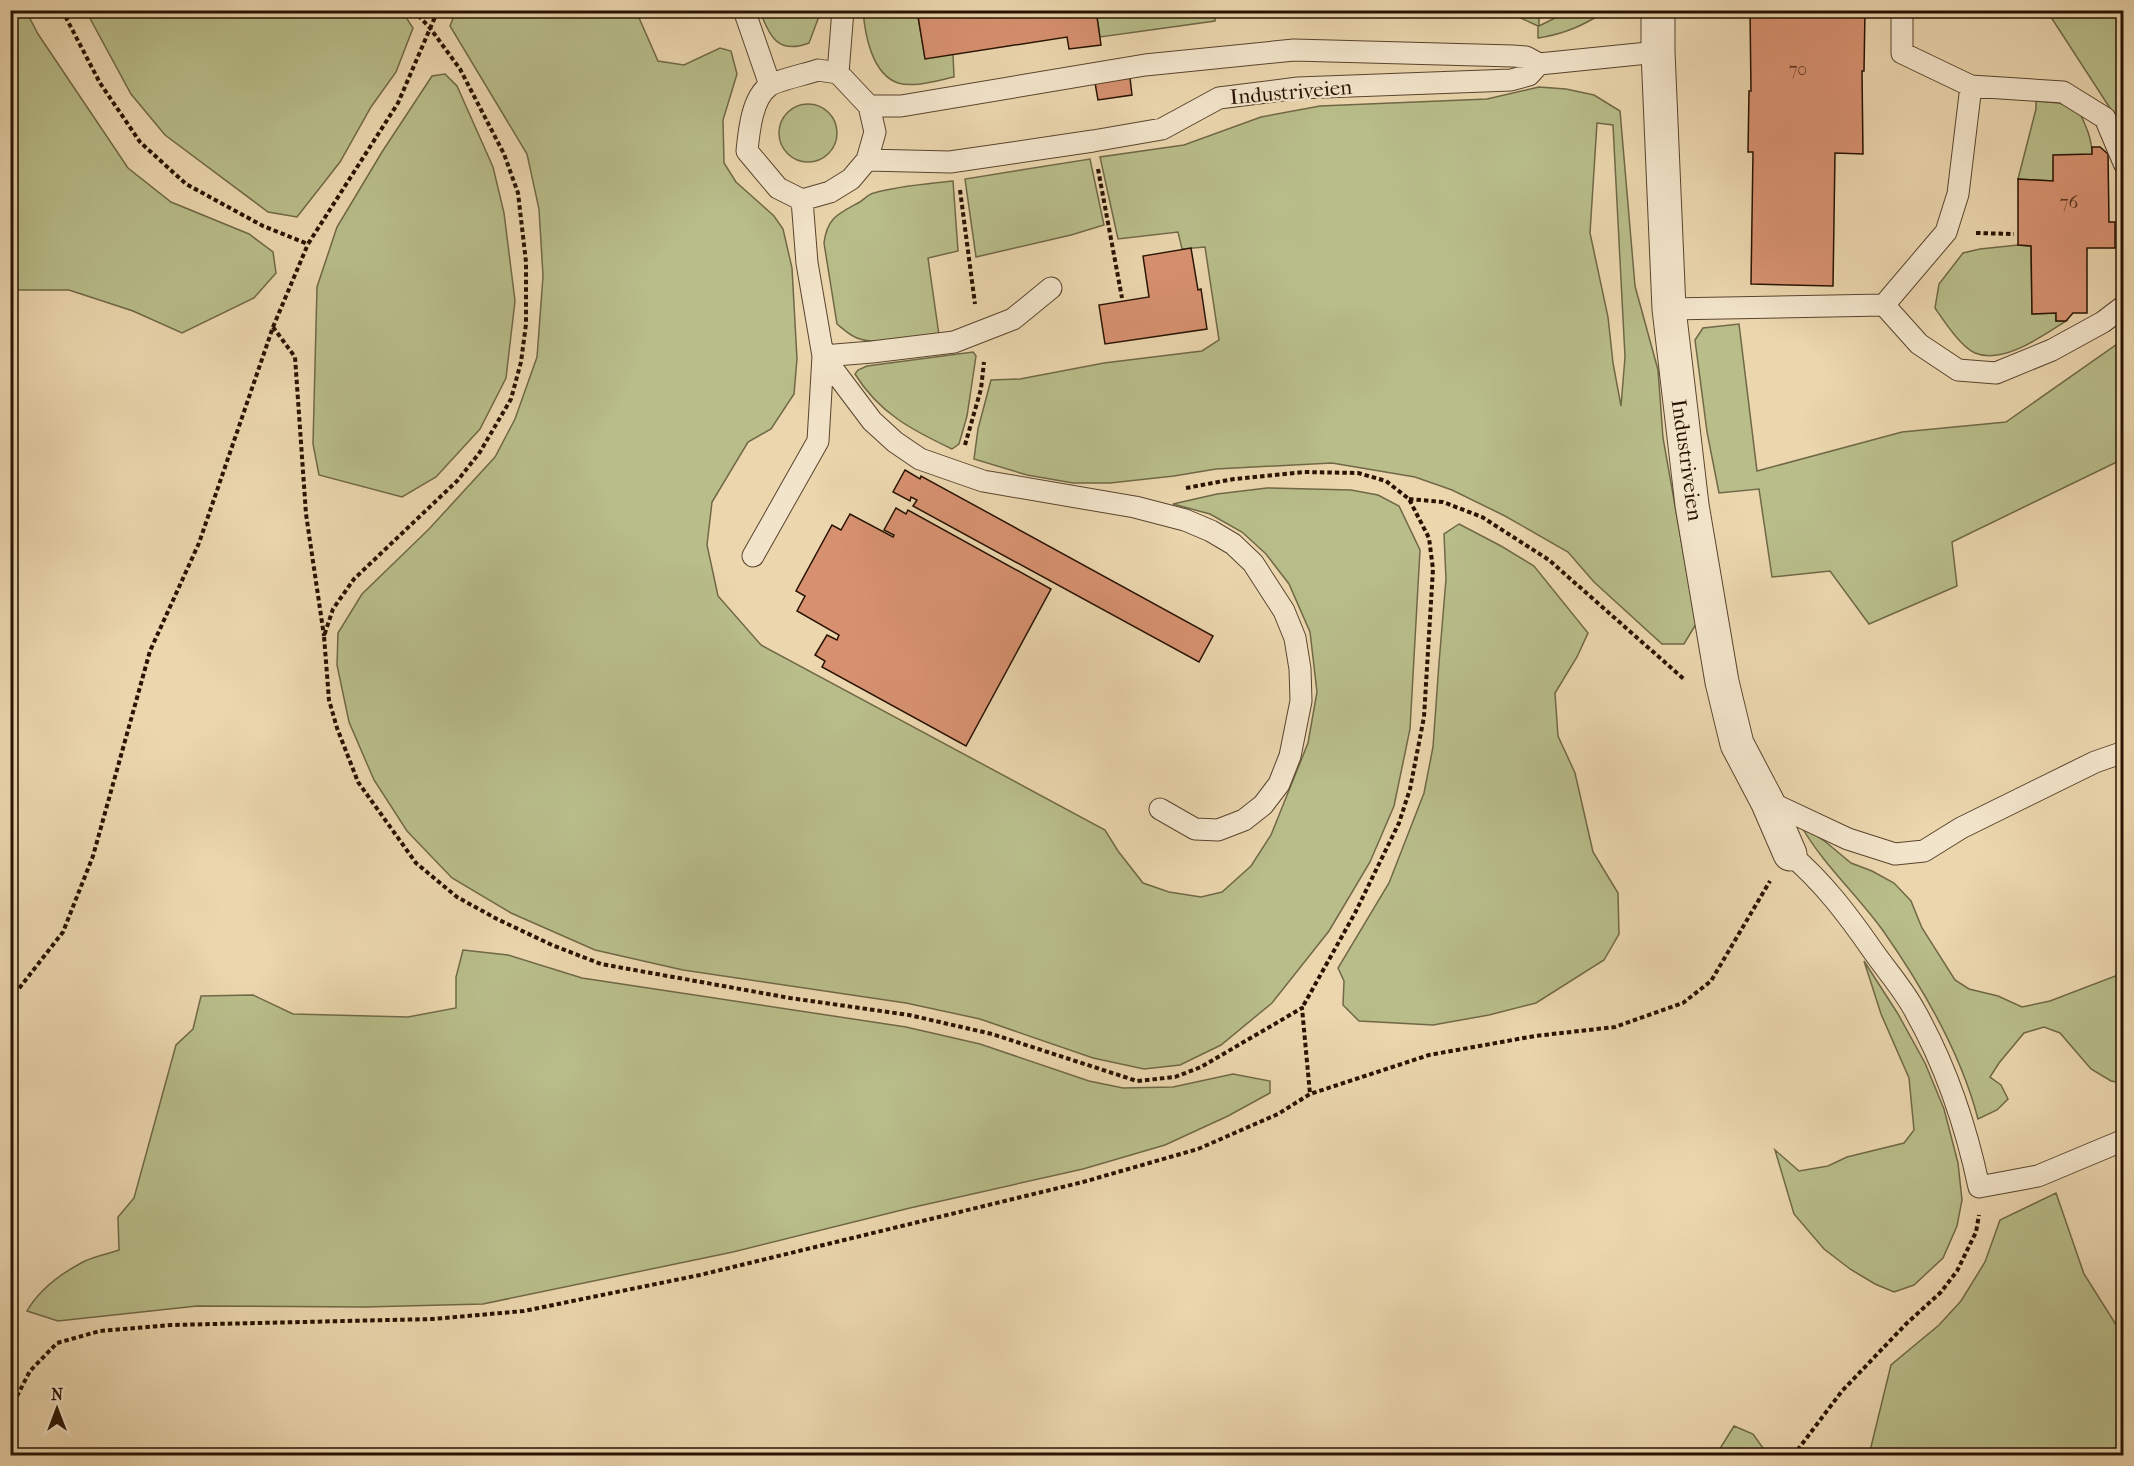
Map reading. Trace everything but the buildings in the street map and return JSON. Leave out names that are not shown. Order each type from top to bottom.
[{"type":"street","name":"Industriveien","points":[[1658,10],[1669,309],[1692,505],[1722,682],[1737,744],[1767,801],[1790,854]]},
{"type":"lane","points":[[744,10],[770,85]]},
{"type":"lane","points":[[838,73],[843,10]]},
{"type":"lane","points":[[1902,10],[1902,52],[1971,86],[2063,92],[2105,118],[2124,163]]},
{"type":"lane","name":"Industriveien","points":[[869,106],[901,106],[1144,65],[1294,50],[1513,56],[1526,57],[1539,64],[1658,52]]},
{"type":"lane","name":"Industriveien","points":[[867,160],[950,162],[1162,129],[1219,98],[1298,88],[1511,80],[1529,75],[1539,64]]},
{"type":"lane","points":[[818,70],[838,73],[869,106],[875,132],[867,160],[851,179],[830,192],[802,200],[778,188],[747,151],[749,125],[760,97],[770,85],[818,70]]},
{"type":"lane","points":[[1669,309],[1884,305],[1946,232],[1958,194],[1971,86]]},
{"type":"lane","points":[[753,556],[818,441],[823,356],[807,263],[802,200]]},
{"type":"lane","points":[[823,356],[954,342],[1013,319],[1051,288]]},
{"type":"lane","points":[[1884,305],[1919,344],[1958,370],[1996,373],[2062,345],[2103,322],[2124,306]]},
{"type":"lane","points":[[823,356],[872,421],[895,442],[920,459],[983,481],[1135,507],[1185,520],[1233,544],[1253,563],[1284,611],[1295,638],[1300,669],[1301,701],[1290,756],[1279,784],[1263,804],[1244,820],[1218,830],[1194,829],[1160,809]]},
{"type":"lane","points":[[1767,801],[1848,839],[1895,854],[1924,850],[1960,828],[2095,762],[2124,752]]},
{"type":"lane","points":[[1790,854],[1814,874],[1851,920],[1915,1010],[1949,1082],[1970,1142],[1979,1187],[2038,1176],[2124,1140]]},
{"type":"path","points":[[62,10],[100,83],[140,142],[186,184],[263,226],[308,244]]},
{"type":"path","points":[[324,636],[333,609],[354,579],[458,480],[480,452],[511,399],[521,362],[526,324],[526,262],[518,193],[504,154],[460,69],[430,28],[412,10]]},
{"type":"path","points":[[10,1000],[63,932],[93,856],[150,651],[199,543],[273,327],[308,244],[399,104],[438,10]]},
{"type":"path","points":[[1093,141],[1122,298]]},
{"type":"path","points":[[1946,232],[2014,234]]},
{"type":"path","points":[[273,327],[295,357],[306,514],[324,636],[328,700],[358,782],[416,863],[467,903],[552,945],[601,964],[790,998],[909,1015],[992,1034],[1137,1080],[1175,1077],[1201,1067],[1302,1008],[1365,893],[1400,823],[1410,789],[1424,717],[1432,569],[1429,538],[1409,499],[1386,481],[1358,473],[1305,472],[1234,479],[1182,489],[1135,507]]},
{"type":"path","points":[[1409,499],[1443,502],[1482,518],[1549,560],[1690,684]]},
{"type":"path","points":[[14,1455],[16,1398],[30,1371],[57,1343],[100,1331],[171,1325],[434,1318],[524,1311],[700,1275],[1083,1182],[1198,1149],[1278,1114],[1310,1094],[1428,1055],[1535,1036],[1615,1027],[1683,1003],[1711,981],[1776,871],[1790,854]]},
{"type":"path","points":[[1302,1008],[1310,1094]]},
{"type":"path","points":[[1793,1455],[1842,1392],[1906,1324],[1941,1292],[1957,1271],[1976,1232],[1980,1208],[1979,1187]]},
{"type":"green space","points":[[760,10],[821,11],[809,43],[790,47],[782,45],[771,35]]},
{"type":"green space","points":[[10,11],[26,11],[38,34],[128,168],[171,202],[249,234],[273,252],[276,273],[254,298],[182,333],[133,311],[69,290],[11,290]]},
{"type":"green space","points":[[86,11],[402,11],[413,28],[396,72],[371,107],[340,162],[297,217],[268,212],[165,135],[131,94]]},
{"type":"green space","points":[[456,11],[636,11],[658,61],[684,65],[720,48],[731,51],[737,74],[723,120],[724,163],[736,182],[774,216],[783,229],[792,268],[797,359],[794,394],[771,429],[748,442],[712,502],[707,545],[718,596],[761,645],[1105,830],[1143,883],[1169,892],[1201,897],[1222,892],[1251,866],[1271,835],[1308,743],[1317,692],[1310,632],[1289,584],[1266,554],[1242,532],[1210,514],[1173,504],[1217,494],[1267,488],[1351,490],[1378,495],[1399,506],[1420,550],[1410,729],[1394,806],[1370,862],[1329,931],[1272,1003],[1221,1045],[1180,1065],[1144,1069],[1093,1058],[980,1019],[906,1003],[683,970],[595,950],[511,913],[452,878],[407,831],[374,780],[349,722],[337,665],[338,633],[362,594],[429,529],[495,457],[515,419],[537,357],[543,276],[539,209],[527,154],[450,26]]},
{"type":"green space","points":[[863,11],[917,11],[925,58],[953,54],[954,77],[911,85],[898,83],[889,78],[876,63],[872,53]]},
{"type":"green space","points":[[1096,11],[1215,11],[1215,21],[1100,37]]},
{"type":"green space","points":[[1487,11],[1539,11],[1539,26],[1569,11],[1606,11],[1574,28],[1538,38],[1538,26],[1512,14]]},
{"type":"green space","points":[[2047,11],[2116,11],[2123,25],[2123,132],[2121,125]]},
{"type":"green space","points":[[445,74],[457,86],[493,167],[504,213],[515,301],[506,378],[480,429],[436,477],[402,497],[319,475],[313,444],[317,287],[337,227],[382,152],[432,76]]},
{"type":"green space","points":[[1539,87],[1566,89],[1594,95],[1620,111],[1635,286],[1658,370],[1663,438],[1696,624],[1684,644],[1662,644],[1594,582],[1568,552],[1505,516],[1452,490],[1415,477],[1332,463],[1216,469],[1110,483],[1073,483],[1027,475],[974,459],[978,429],[991,380],[1020,379],[1104,363],[1202,351],[1219,340],[1205,247],[1182,249],[1178,232],[1118,239],[1100,157],[1184,145],[1261,117],[1320,106],[1487,99]],"holes":[[[1597,123],[1613,125],[1625,357],[1621,406],[1608,317],[1590,233]]]},
{"type":"green space","points":[[2036,101],[2059,103],[2078,109],[2091,142],[2092,154],[2053,181],[2018,179]]},
{"type":"green space","points":[[802,104],[814,104],[829,112],[837,127],[837,139],[829,154],[814,162],[802,162],[787,154],[779,139],[779,127],[787,112]]},
{"type":"green space","points":[[1090,159],[1104,225],[976,257],[965,179]]},
{"type":"green space","points":[[953,181],[958,251],[928,258],[939,335],[897,341],[875,341],[849,334],[837,324],[824,243],[831,222],[839,214],[872,194],[903,187]]},
{"type":"green space","points":[[2018,245],[2031,246],[2032,314],[2056,313],[2056,321],[2066,321],[2023,347],[2010,352],[1986,356],[1975,353],[1959,340],[1935,308],[1939,284],[1963,253]]},
{"type":"green space","points":[[1739,324],[1757,471],[1902,432],[2006,422],[2123,340],[2123,459],[1952,542],[1957,586],[1869,624],[1830,571],[1772,577],[1759,489],[1719,493],[1707,432],[1695,340],[1703,328]]},
{"type":"green space","points":[[973,352],[976,356],[967,416],[959,444],[952,449],[897,419],[875,400],[855,374],[867,366]]},
{"type":"green space","points":[[1459,524],[1534,566],[1588,633],[1577,657],[1555,693],[1558,736],[1575,773],[1593,852],[1618,893],[1619,934],[1604,960],[1536,1003],[1489,1015],[1433,1025],[1359,1021],[1343,1005],[1344,981],[1338,968],[1389,883],[1424,793],[1433,747],[1446,579],[1444,534]]},
{"type":"green space","points":[[1800,824],[1851,863],[1894,883],[1911,901],[1922,928],[1955,980],[1969,989],[1998,996],[2022,1007],[2050,1001],[2123,973],[2123,1083],[2111,1081],[2091,1069],[2060,1033],[2044,1027],[2024,1033],[1999,1063],[1990,1077],[2001,1085],[2008,1099],[1997,1110],[1978,1119],[1962,1070],[1913,976],[1884,932],[1819,853]]},
{"type":"green space","points":[[463,950],[508,955],[582,978],[906,1027],[980,1044],[1089,1081],[1123,1088],[1173,1087],[1233,1074],[1270,1081],[1270,1093],[1228,1116],[1165,1145],[1083,1169],[910,1208],[733,1252],[483,1304],[364,1307],[197,1306],[58,1321],[27,1311],[44,1289],[67,1271],[87,1260],[119,1250],[118,1217],[134,1198],[176,1045],[193,1029],[201,996],[253,995],[293,1014],[408,1017],[456,1008],[456,977]]},
{"type":"green space","points":[[1864,961],[1898,1014],[1925,1063],[1944,1109],[1958,1163],[1962,1200],[1957,1226],[1943,1258],[1914,1285],[1894,1292],[1850,1269],[1824,1249],[1794,1214],[1775,1150],[1799,1171],[1828,1166],[1847,1157],[1904,1143],[1914,1130],[1909,1078],[1881,1014]]},
{"type":"green space","points":[[2056,1193],[2084,1274],[2120,1331],[2123,1332],[2123,1455],[1869,1455],[1891,1365],[1939,1325],[1961,1301],[1985,1262],[2000,1220]]},
{"type":"green space","points":[[1734,1426],[1753,1434],[1768,1455],[1716,1455]]}]
